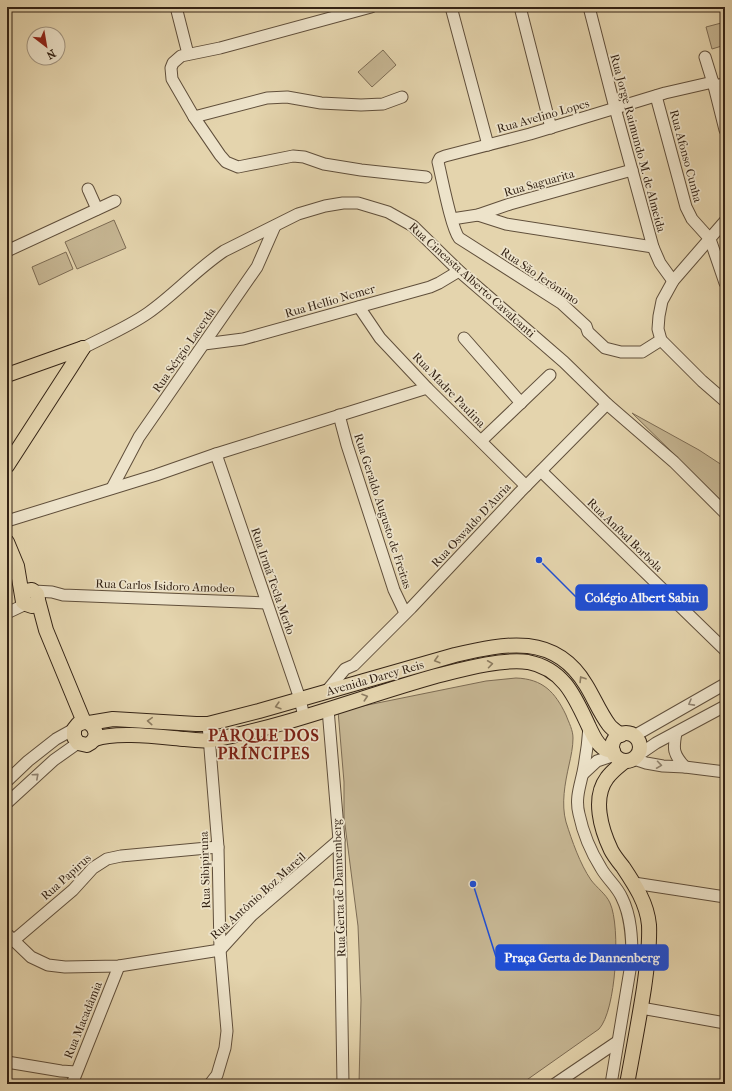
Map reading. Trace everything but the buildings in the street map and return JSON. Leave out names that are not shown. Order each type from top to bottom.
[{"type":"main road","name":"Rua Cineasta Alberto Cavalcanti","points":[[7,375],[83,348]]},
{"type":"main road","points":[[7,466],[83,348]]},
{"type":"main road","points":[[7,542],[46,630],[82,725],[96,730],[94,739],[87,745],[78,743],[74,737],[82,725]]},
{"type":"main road","name":"Avenida Darcy Reis","points":[[82,725],[113,719],[208,724],[456,655],[480,649],[507,645],[534,646],[551,651],[568,662],[579,673],[610,726],[627,735]]},
{"type":"main road","name":"Avenida Darcy Reis","points":[[94,739],[101,737],[134,735],[210,740],[304,717],[390,689],[468,668],[507,662],[526,662],[545,667],[557,675],[567,686],[601,747],[625,757]]},
{"type":"main road","name":"Rua Gerta de Dannemberg","points":[[326,692],[328,709]]},
{"type":"main road","points":[[625,757],[613,743],[615,740],[627,735],[640,743],[640,752],[625,757],[607,777],[602,788],[599,802],[604,834],[612,851],[634,884],[645,905],[649,924],[649,950],[641,1008],[627,1084]]},
{"type":"street","points":[[176,7],[188,54]]},
{"type":"street","points":[[371,7],[220,48],[181,56],[176,59],[172,66],[172,79],[194,117],[220,155],[226,162],[238,167],[293,156],[304,157],[324,164],[361,170],[426,177]]},
{"type":"street","points":[[451,7],[488,145]]},
{"type":"street","points":[[520,7],[552,128]]},
{"type":"street","name":"Rua Jorge Raimundo M. de Almeida","points":[[589,7],[653,247],[660,263],[673,281]]},
{"type":"street","points":[[705,57],[717,84],[725,130]]},
{"type":"street","name":"Rua Avelino Lopes","points":[[452,219],[438,162],[440,158],[552,128],[656,96],[717,84]]},
{"type":"street","name":"Rua Afonso Cunha","points":[[656,96],[686,207],[692,219],[710,238]]},
{"type":"street","points":[[194,117],[267,98],[287,97],[321,103],[361,105],[383,104],[402,97]]},
{"type":"street","name":"Rua Saguarita","points":[[452,219],[478,215],[510,204],[632,170]]},
{"type":"street","points":[[88,189],[97,209]]},
{"type":"street","points":[[7,251],[115,201]]},
{"type":"street","name":"Rua Cineasta Alberto Cavalcanti","points":[[83,348],[147,314],[213,258],[224,251],[308,210],[343,203],[358,203],[376,207],[404,220],[413,226],[459,271],[564,362],[607,404],[674,462],[725,513]]},
{"type":"street","points":[[478,215],[506,224],[653,247]]},
{"type":"street","name":"Rua São Jerônimo","points":[[452,219],[457,235],[460,238],[562,304],[586,326],[588,332],[605,348],[621,352],[642,352],[661,340]]},
{"type":"street","points":[[725,221],[673,281],[662,301],[658,329],[661,340],[702,381],[725,401]]},
{"type":"street","name":"Rua Sérgio Lacerda","points":[[112,488],[139,437],[257,267],[275,226]]},
{"type":"street","points":[[710,238],[725,283]]},
{"type":"street","name":"Rua Hellio Nemer","points":[[204,344],[243,339],[430,287],[459,271]]},
{"type":"street","name":"Rua Madre Paulina","points":[[359,307],[380,338],[427,388],[526,486]]},
{"type":"street","points":[[464,338],[521,403]]},
{"type":"street","points":[[481,441],[550,375]]},
{"type":"street","points":[[7,521],[427,388]]},
{"type":"street","name":"Rua Oswaldo D'Auria","points":[[326,692],[345,670],[354,665],[607,404]]},
{"type":"street","name":"Rua Geraldo Augusto de Freitas","points":[[339,415],[394,590],[405,613]]},
{"type":"street","name":"Rua Irmã Tecla Merlo","points":[[216,454],[300,699],[304,717]]},
{"type":"street","name":"Rua Aníbal Borbola","points":[[541,471],[725,650]]},
{"type":"street","name":"Rua Carlos Isidoro Amodeo","points":[[7,613],[31,598],[58,597],[63,595],[266,603]]},
{"type":"street","name":"Rua Oswaldo D'Auria","points":[[342,687],[350,678],[354,665]]},
{"type":"street","points":[[627,735],[725,684]]},
{"type":"street","points":[[583,774],[597,761],[625,757],[656,743],[725,706]]},
{"type":"street","name":"Rua Gerta de Dannemberg","points":[[328,709],[339,840],[344,1084]]},
{"type":"street","name":"Rua Sibipiruna","points":[[208,724],[218,847],[220,950],[227,1031],[225,1048],[216,1075],[210,1084]]},
{"type":"street","name":"Avenida Darcy Reis","points":[[7,781],[28,761],[56,739],[82,725]]},
{"type":"street","points":[[589,726],[588,744],[580,783],[578,812],[587,841],[600,868],[618,889],[623,899],[628,913],[632,939],[632,958],[611,1084]]},
{"type":"street","points":[[676,732],[674,746],[675,751],[678,759],[685,766]]},
{"type":"street","points":[[7,803],[54,760],[78,743]]},
{"type":"street","points":[[625,757],[663,766],[685,766],[725,772]]},
{"type":"street","name":"Rua Antônio Boz Mareil","points":[[10,938],[31,957],[48,965],[65,968],[119,966],[220,950],[252,915],[339,840]]},
{"type":"street","name":"Rua Papirus","points":[[10,938],[73,890],[93,868],[107,859],[121,856],[218,847]]},
{"type":"street","points":[[634,884],[725,897]]},
{"type":"street","name":"Rua Macadâmia","points":[[72,1084],[119,966]]},
{"type":"street","points":[[641,1008],[725,1023]]},
{"type":"street","points":[[555,1084],[617,1042]]},
{"type":"street","points":[[7,1062],[76,1072]]},
{"type":"shaded area","points":[[725,22],[725,45],[712,49],[706,27]]},
{"type":"shaded area","points":[[383,50],[396,65],[372,87],[358,72]]},
{"type":"shaded area","points":[[114,220],[126,248],[77,269],[65,242]]},
{"type":"shaded area","points":[[66,252],[73,269],[39,285],[32,267]]},
{"type":"shaded area","points":[[632,413],[699,450],[725,467],[725,504]]},
{"type":"shaded area","points":[[516,678],[534,681],[547,688],[562,707],[571,726],[573,738],[572,748],[564,794],[566,822],[583,867],[591,880],[610,903],[615,930],[616,949],[613,988],[605,1019],[599,1029],[521,1084],[359,1084],[361,1000],[358,926],[344,817],[344,782],[338,711],[486,681]]},
{"type":"place","name":"Colégio Albert Sabin","points":[[539,560]]},
{"type":"place","name":"Praça Gerta de Dannenberg","points":[[473,884]]},
{"type":"district","name":"PARQUE DOS PRÍNCIPES","points":[[264,744]]}]
